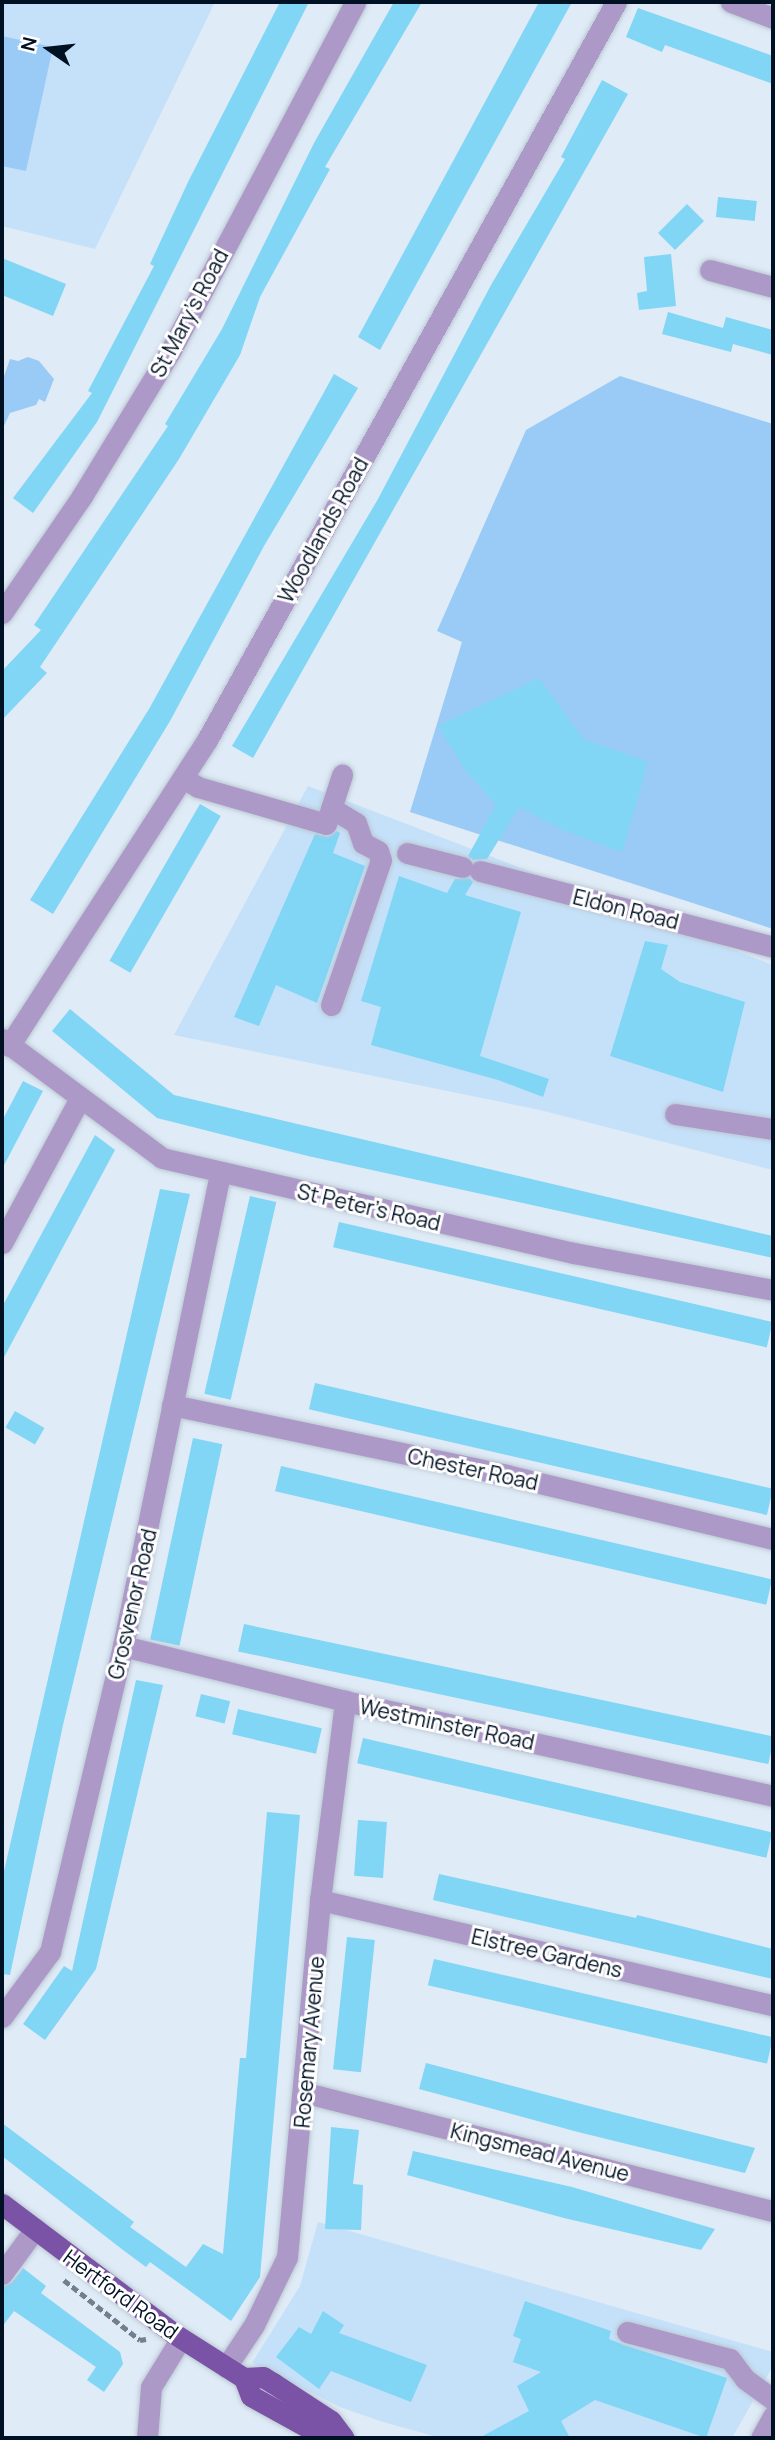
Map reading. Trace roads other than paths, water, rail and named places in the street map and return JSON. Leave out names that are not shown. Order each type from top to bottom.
[{"type":"main road","name":"Hertford Road","points":[[2,2204],[181,2338],[235,2373],[251,2396],[327,2438]]},
{"type":"main road","name":"Hertford Road","points":[[235,2373],[262,2377],[273,2383],[331,2421],[344,2438]]},
{"type":"street","name":"St Mary's Road","points":[[2,612],[82,496],[170,352],[355,2]]},
{"type":"street","name":"Woodlands Road","points":[[5,1042],[183,778],[616,2]]},
{"type":"street","points":[[731,2],[773,18]]},
{"type":"street","points":[[710,270],[773,288]]},
{"type":"street","points":[[183,778],[309,821],[326,824],[342,775]]},
{"type":"street","points":[[331,808],[356,823],[363,843],[377,851],[380,860],[331,1005]]},
{"type":"street","name":"Eldon Road","points":[[407,853],[773,947]]},
{"type":"street","name":"St Peter's Road","points":[[5,1042],[162,1158],[220,1175],[574,1253],[773,1290]]},
{"type":"street","points":[[2,1243],[80,1097]]},
{"type":"street","points":[[675,1114],[773,1129]]},
{"type":"street","name":"Grosvenor Road","points":[[2,2017],[50,1952],[123,1646],[220,1175]]},
{"type":"street","name":"Chester Road","points":[[172,1405],[506,1475],[773,1539]]},
{"type":"street","name":"Westminster Road","points":[[123,1646],[345,1701],[773,1796]]},
{"type":"street","name":"Rosemary Avenue","points":[[235,2373],[254,2325],[287,2257],[306,2093],[320,1900],[345,1701]]},
{"type":"street","name":"Elstree Gardens","points":[[320,1900],[773,2005]]},
{"type":"street","name":"Kingsmead Avenue","points":[[306,2093],[773,2211]]},
{"type":"street","points":[[2,2274],[35,2229]]},
{"type":"street","points":[[627,2332],[730,2359],[744,2379],[773,2399]]},
{"type":"street","points":[[147,2438],[151,2387],[181,2338]]},
{"type":"street","points":[[761,2438],[773,2416]]}]
